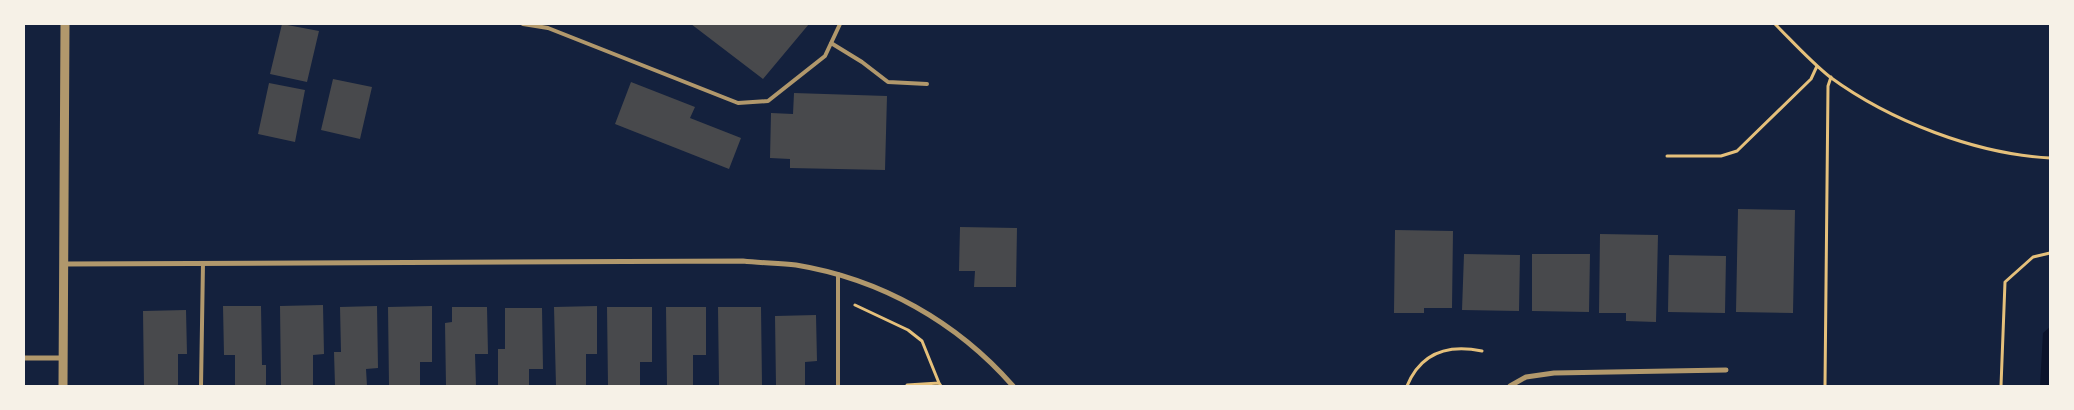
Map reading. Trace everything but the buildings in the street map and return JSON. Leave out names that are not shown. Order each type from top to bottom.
[{"type":"street","points":[[63,386],[65,24]]},
{"type":"street","points":[[65,264],[742,261],[795,265],[838,274],[904,300],[955,331],[994,365],[1013,386]]},
{"type":"street","points":[[24,358],[63,358]]},
{"type":"street","points":[[1510,386],[1526,377],[1554,373],[1726,370]]},
{"type":"lane","points":[[523,24],[548,28],[738,104],[768,102],[825,56],[840,24]]},
{"type":"lane","points":[[831,42],[888,82],[927,84]]},
{"type":"lane","points":[[201,386],[202,263]]},
{"type":"lane","points":[[838,274],[838,386]]},
{"type":"path","points":[[1775,24],[1816,66],[1831,78],[1903,118],[1937,133],[1997,152],[2050,158]]},
{"type":"path","points":[[1667,156],[1721,156],[1737,151],[1811,79],[1816,66]]},
{"type":"path","points":[[1825,386],[1828,86],[1831,78]]},
{"type":"path","points":[[2001,386],[2005,282],[2032,257],[2050,253]]},
{"type":"path","points":[[856,298],[855,305],[908,330],[922,341],[940,385],[907,385]]},
{"type":"path","points":[[1407,386],[1411,376],[1424,360],[1442,350],[1462,347],[1482,351]]},
{"type":"water","points":[[2050,327],[2050,386],[2040,386],[2043,333]]}]
